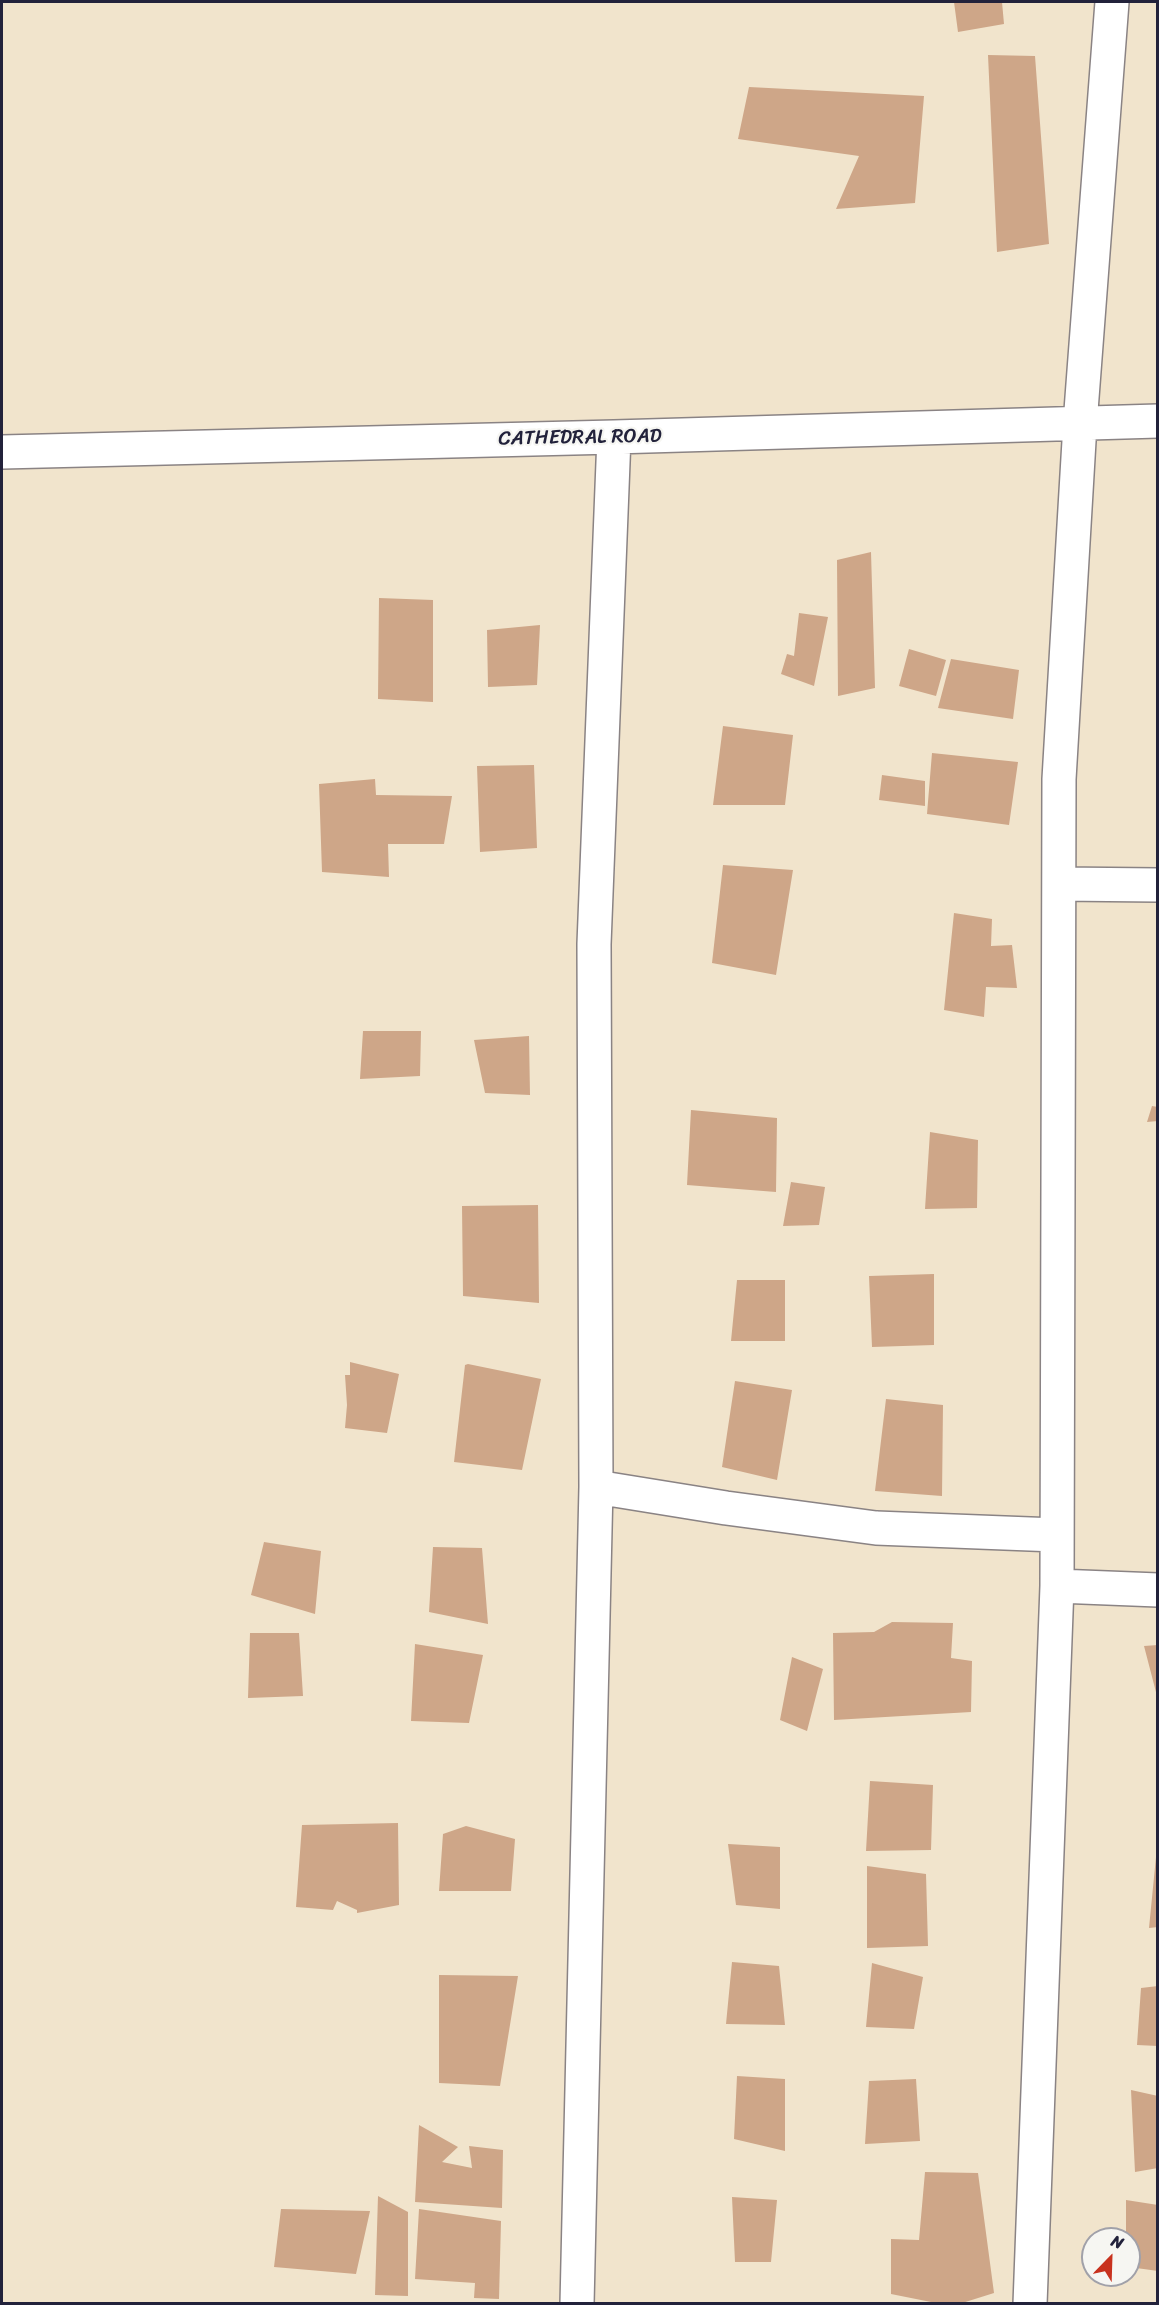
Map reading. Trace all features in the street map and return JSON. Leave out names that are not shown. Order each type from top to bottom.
[{"type":"street","points":[[1030,2304],[1057,1586],[1059,779],[1080,424],[1112,2]]},
{"type":"street","name":"CATHEDRAL ROAD","points":[[2,452],[1158,421]]},
{"type":"street","points":[[577,2304],[596,1487],[594,944],[614,437]]},
{"type":"street","points":[[1059,884],[1158,885]]},
{"type":"street","points":[[596,1487],[726,1508],[876,1528],[1056,1535]]},
{"type":"street","points":[[1057,1586],[1158,1590]]},
{"type":"building","points":[[954,2],[1002,2],[1004,24],[958,32]]},
{"type":"building","points":[[988,55],[1035,56],[1049,244],[997,252]]},
{"type":"building","points":[[749,87],[924,96],[915,203],[836,209],[859,156],[738,139]]},
{"type":"building","points":[[871,552],[875,688],[838,696],[837,560]]},
{"type":"building","points":[[379,598],[433,600],[433,702],[378,699]]},
{"type":"building","points":[[799,613],[828,617],[814,686],[781,674],[787,654],[794,656]]},
{"type":"building","points":[[540,625],[537,685],[488,687],[487,630]]},
{"type":"building","points":[[909,649],[946,660],[936,696],[899,686]]},
{"type":"building","points":[[951,659],[1019,670],[1013,719],[938,708]]},
{"type":"building","points":[[723,726],[793,735],[785,805],[713,805]]},
{"type":"building","points":[[932,753],[1018,762],[1009,825],[927,814]]},
{"type":"building","points":[[534,765],[537,848],[480,852],[477,766]]},
{"type":"building","points":[[882,775],[925,781],[925,806],[879,800]]},
{"type":"building","points":[[375,779],[376,795],[452,796],[444,844],[388,844],[389,877],[322,872],[319,784]]},
{"type":"building","points":[[723,865],[793,870],[776,975],[712,963]]},
{"type":"building","points":[[954,913],[992,919],[991,946],[1012,945],[1017,988],[986,987],[984,1017],[944,1010]]},
{"type":"building","points":[[363,1031],[421,1031],[420,1076],[360,1079]]},
{"type":"building","points":[[529,1036],[530,1095],[485,1093],[474,1040]]},
{"type":"building","points":[[1152,1106],[1158,1107],[1158,1121],[1147,1122]]},
{"type":"building","points":[[691,1110],[777,1118],[776,1192],[687,1185]]},
{"type":"building","points":[[930,1132],[978,1140],[977,1208],[925,1209]]},
{"type":"building","points":[[791,1182],[825,1187],[819,1225],[783,1226]]},
{"type":"building","points":[[538,1205],[539,1303],[463,1296],[462,1206]]},
{"type":"building","points":[[934,1274],[934,1345],[872,1347],[869,1276]]},
{"type":"building","points":[[737,1280],[785,1280],[785,1341],[731,1341]]},
{"type":"building","points":[[350,1362],[399,1374],[387,1433],[345,1428],[347,1405],[345,1375],[350,1375]]},
{"type":"building","points":[[465,1365],[541,1379],[522,1470],[454,1462]]},
{"type":"building","points":[[735,1381],[792,1390],[777,1480],[722,1467]]},
{"type":"building","points":[[886,1399],[943,1405],[942,1496],[875,1491]]},
{"type":"building","points":[[264,1542],[321,1551],[315,1614],[251,1595]]},
{"type":"building","points":[[433,1547],[482,1548],[488,1624],[429,1612]]},
{"type":"building","points":[[892,1622],[953,1623],[951,1658],[972,1661],[971,1712],[834,1720],[833,1633],[874,1632]]},
{"type":"building","points":[[250,1633],[299,1633],[303,1696],[248,1698]]},
{"type":"building","points":[[415,1644],[483,1655],[469,1723],[411,1721]]},
{"type":"building","points":[[1158,1645],[1158,1696],[1157,1696],[1144,1646]]},
{"type":"building","points":[[792,1657],[823,1669],[807,1731],[780,1720]]},
{"type":"building","points":[[870,1781],[933,1785],[931,1850],[866,1851]]},
{"type":"building","points":[[398,1823],[399,1905],[357,1913],[357,1910],[337,1901],[333,1910],[296,1907],[302,1825]]},
{"type":"building","points":[[466,1826],[515,1839],[511,1891],[439,1891],[443,1834]]},
{"type":"building","points":[[728,1844],[780,1847],[780,1909],[736,1905]]},
{"type":"building","points":[[1156,1857],[1158,1927],[1149,1928]]},
{"type":"building","points":[[867,1866],[926,1874],[928,1946],[867,1948]]},
{"type":"building","points":[[732,1962],[779,1966],[785,2025],[726,2024]]},
{"type":"building","points":[[872,1963],[923,1977],[914,2029],[866,2027]]},
{"type":"building","points":[[439,1975],[518,1976],[500,2086],[439,2083]]},
{"type":"building","points":[[1158,1986],[1158,2046],[1137,2045],[1141,1988]]},
{"type":"building","points":[[737,2076],[785,2079],[785,2151],[734,2139]]},
{"type":"building","points":[[916,2079],[920,2141],[865,2144],[869,2081]]},
{"type":"building","points":[[1131,2090],[1158,2096],[1158,2168],[1135,2172]]},
{"type":"building","points":[[419,2125],[458,2147],[442,2162],[472,2168],[469,2146],[503,2150],[502,2208],[415,2202]]},
{"type":"building","points":[[925,2172],[978,2173],[994,2293],[959,2304],[941,2304],[891,2294],[891,2239],[919,2240]]},
{"type":"building","points":[[378,2196],[408,2212],[408,2296],[375,2295]]},
{"type":"building","points":[[732,2197],[777,2200],[771,2262],[735,2262]]},
{"type":"building","points":[[1126,2200],[1158,2205],[1158,2271],[1141,2269],[1141,2227],[1126,2227]]},
{"type":"building","points":[[281,2209],[370,2211],[356,2274],[274,2267]]},
{"type":"building","points":[[419,2209],[501,2221],[499,2299],[474,2298],[475,2283],[415,2279]]}]
